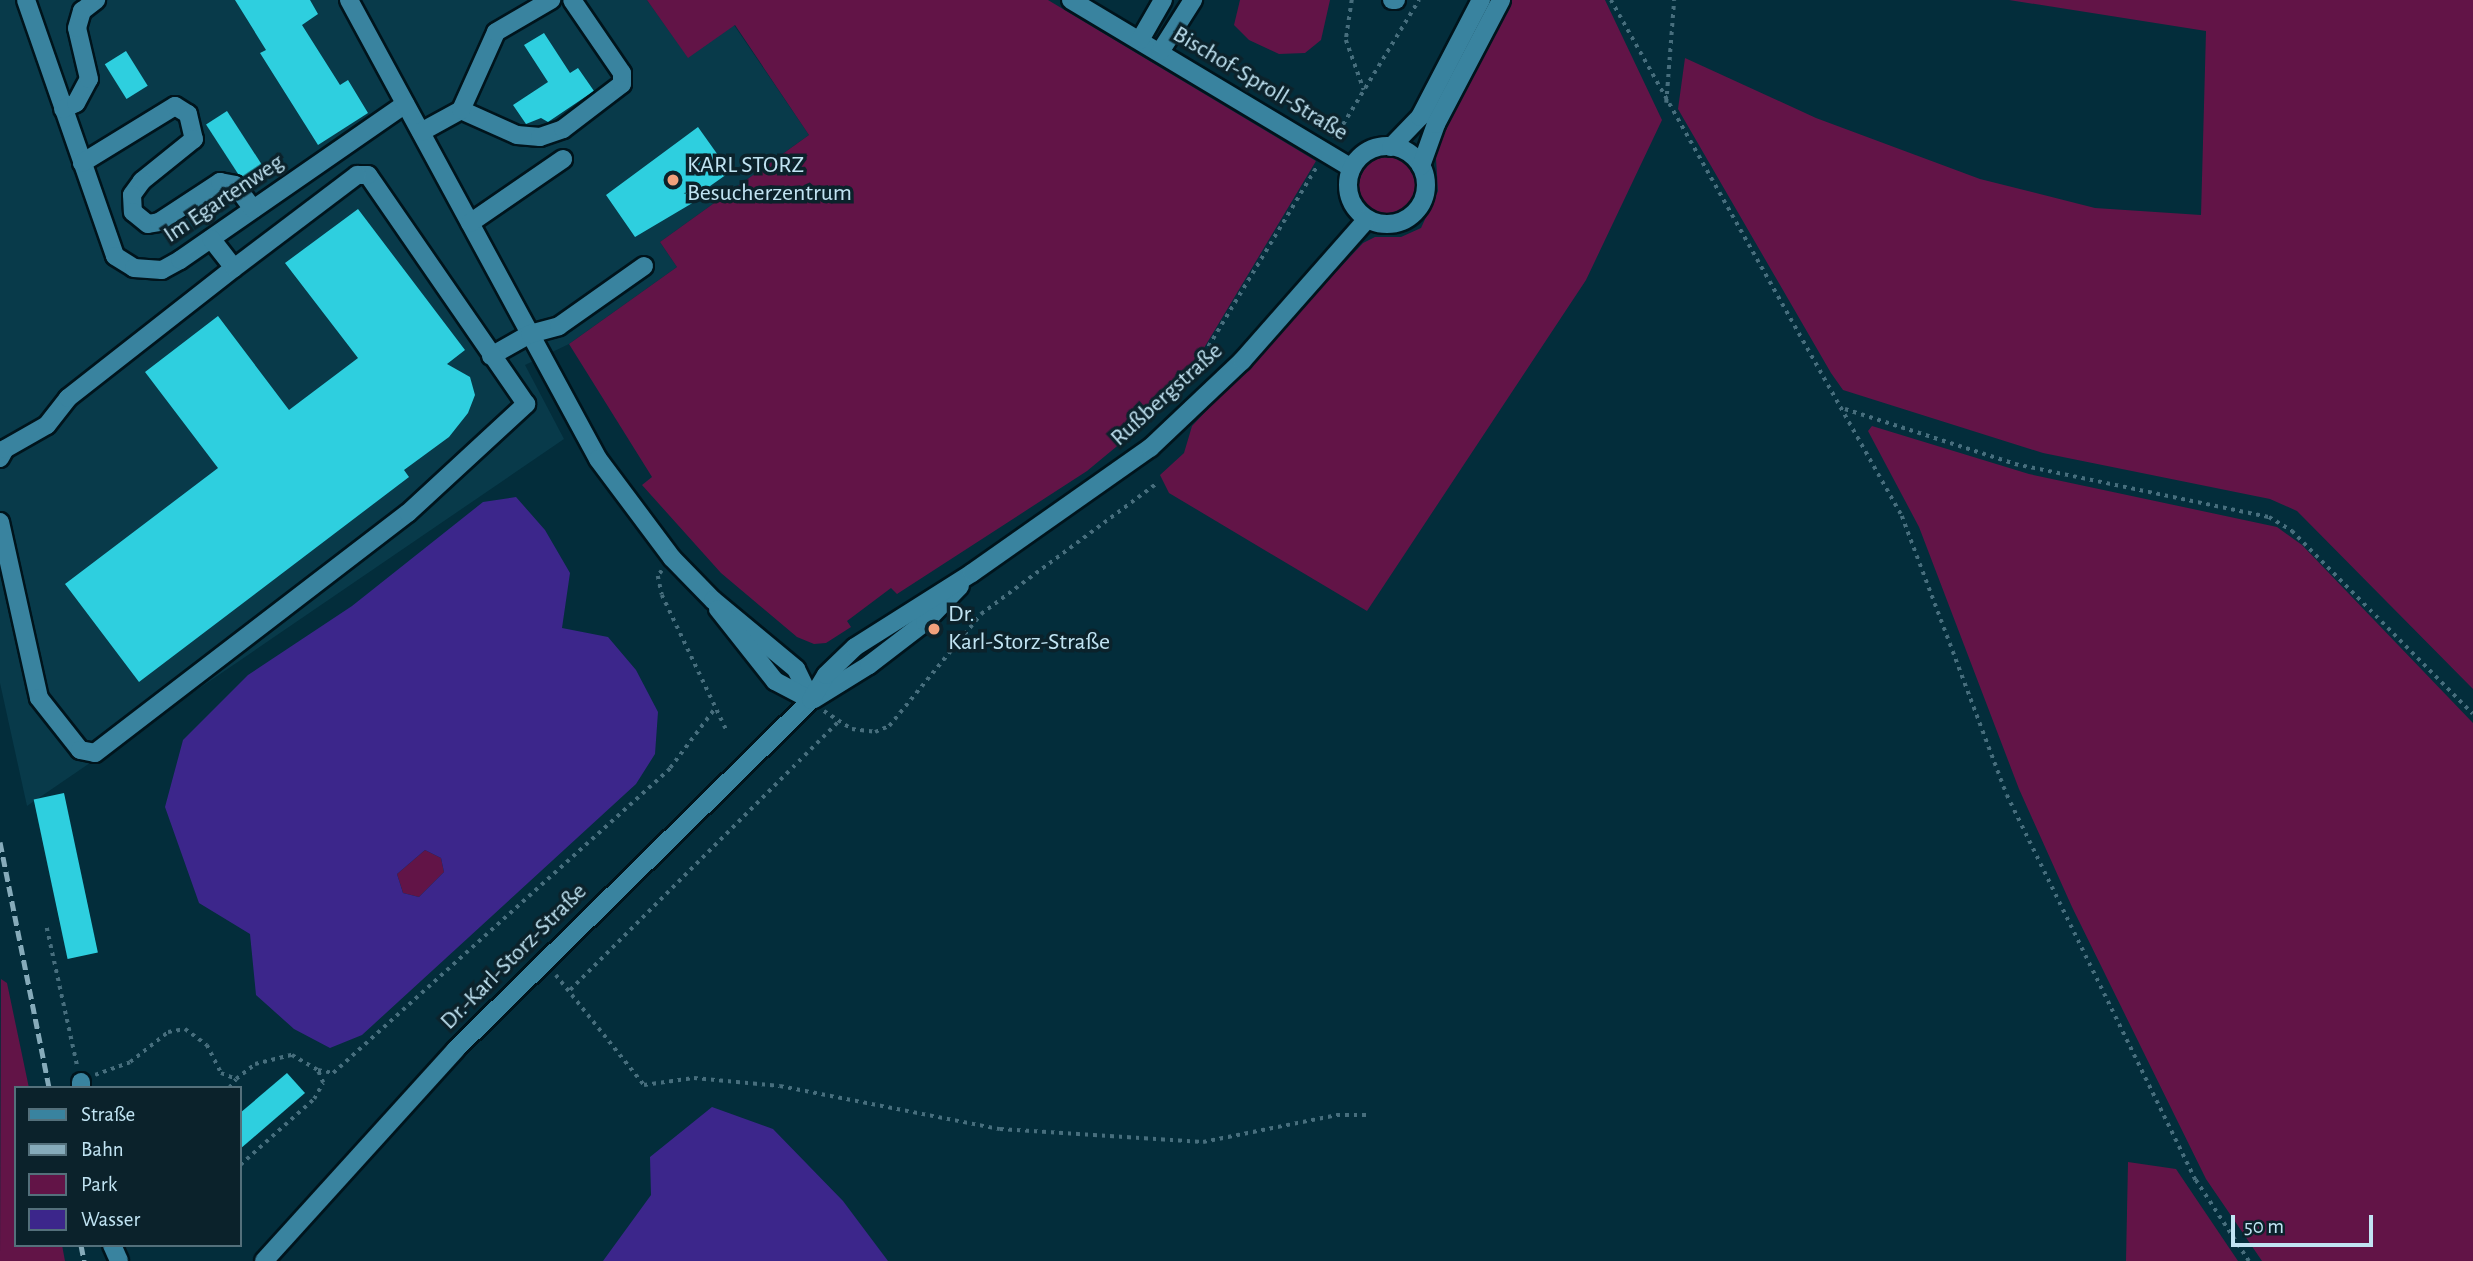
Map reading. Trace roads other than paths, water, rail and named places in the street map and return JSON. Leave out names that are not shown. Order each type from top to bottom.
[{"type":"street","name":"Im Egartenweg","points":[[26,0],[115,256],[134,268],[162,270],[405,104]]},
{"type":"street","points":[[64,109],[76,103],[89,79],[77,28],[82,10],[96,0]]},
{"type":"street","points":[[349,0],[598,459],[672,558],[713,600],[796,669],[811,700]]},
{"type":"street","points":[[421,132],[461,110],[496,32],[551,0]]},
{"type":"street","points":[[461,110],[517,135],[540,137],[563,129],[622,84],[622,74],[572,0]]},
{"type":"street","name":"Bischof-Sproll-Straße","points":[[1071,0],[1352,168]]},
{"type":"street","points":[[1140,40],[1163,0]]},
{"type":"street","points":[[1160,52],[1194,0]]},
{"type":"street","points":[[1391,147],[1420,117],[1481,0]]},
{"type":"street","points":[[1421,166],[1436,124],[1501,0]]},
{"type":"street","points":[[82,163],[175,106],[188,114],[194,139],[142,181],[132,194],[132,212],[148,224],[159,222],[220,183],[235,185],[253,209]]},
{"type":"street","points":[[1391,147],[1413,157],[1421,166],[1426,188],[1418,209],[1388,225],[1367,219],[1349,196],[1352,168],[1368,151],[1391,147]]},
{"type":"street","points":[[470,223],[563,159]]},
{"type":"street","points":[[0,458],[5,449],[47,425],[68,398],[357,176],[368,175],[526,404],[408,513],[95,753],[80,750],[40,698],[0,522]]},
{"type":"street","name":"Rußbergstraße","points":[[811,700],[826,675],[855,647],[972,573],[1150,448],[1242,361],[1367,219]]},
{"type":"street","points":[[211,239],[234,268]]},
{"type":"street","points":[[491,356],[530,334],[559,326],[644,266]]},
{"type":"street","name":"Dr.-Karl-Storz-Straße","points":[[264,1261],[455,1050],[542,961],[811,700]]},
{"type":"water","points":[[516,497],[545,530],[570,573],[562,628],[608,637],[636,670],[658,712],[655,754],[636,784],[362,1035],[330,1048],[294,1029],[256,995],[250,934],[199,903],[165,807],[183,740],[248,675],[352,606],[483,502]],"holes":[[[425,850],[441,858],[444,872],[419,897],[403,893],[397,874]]]},
{"type":"water","points":[[712,1107],[773,1129],[843,1201],[888,1261],[603,1261],[651,1195],[650,1157]]},
{"type":"railway","points":[[0,842],[49,1086]]},
{"type":"railway","points":[[81,1247],[84,1261]]},
{"type":"place","name":"KARL STORZ Besucherzentrum","points":[[673,180]]},
{"type":"place","name":"Dr. Karl-Storz-Straße","points":[[934,629]]}]
